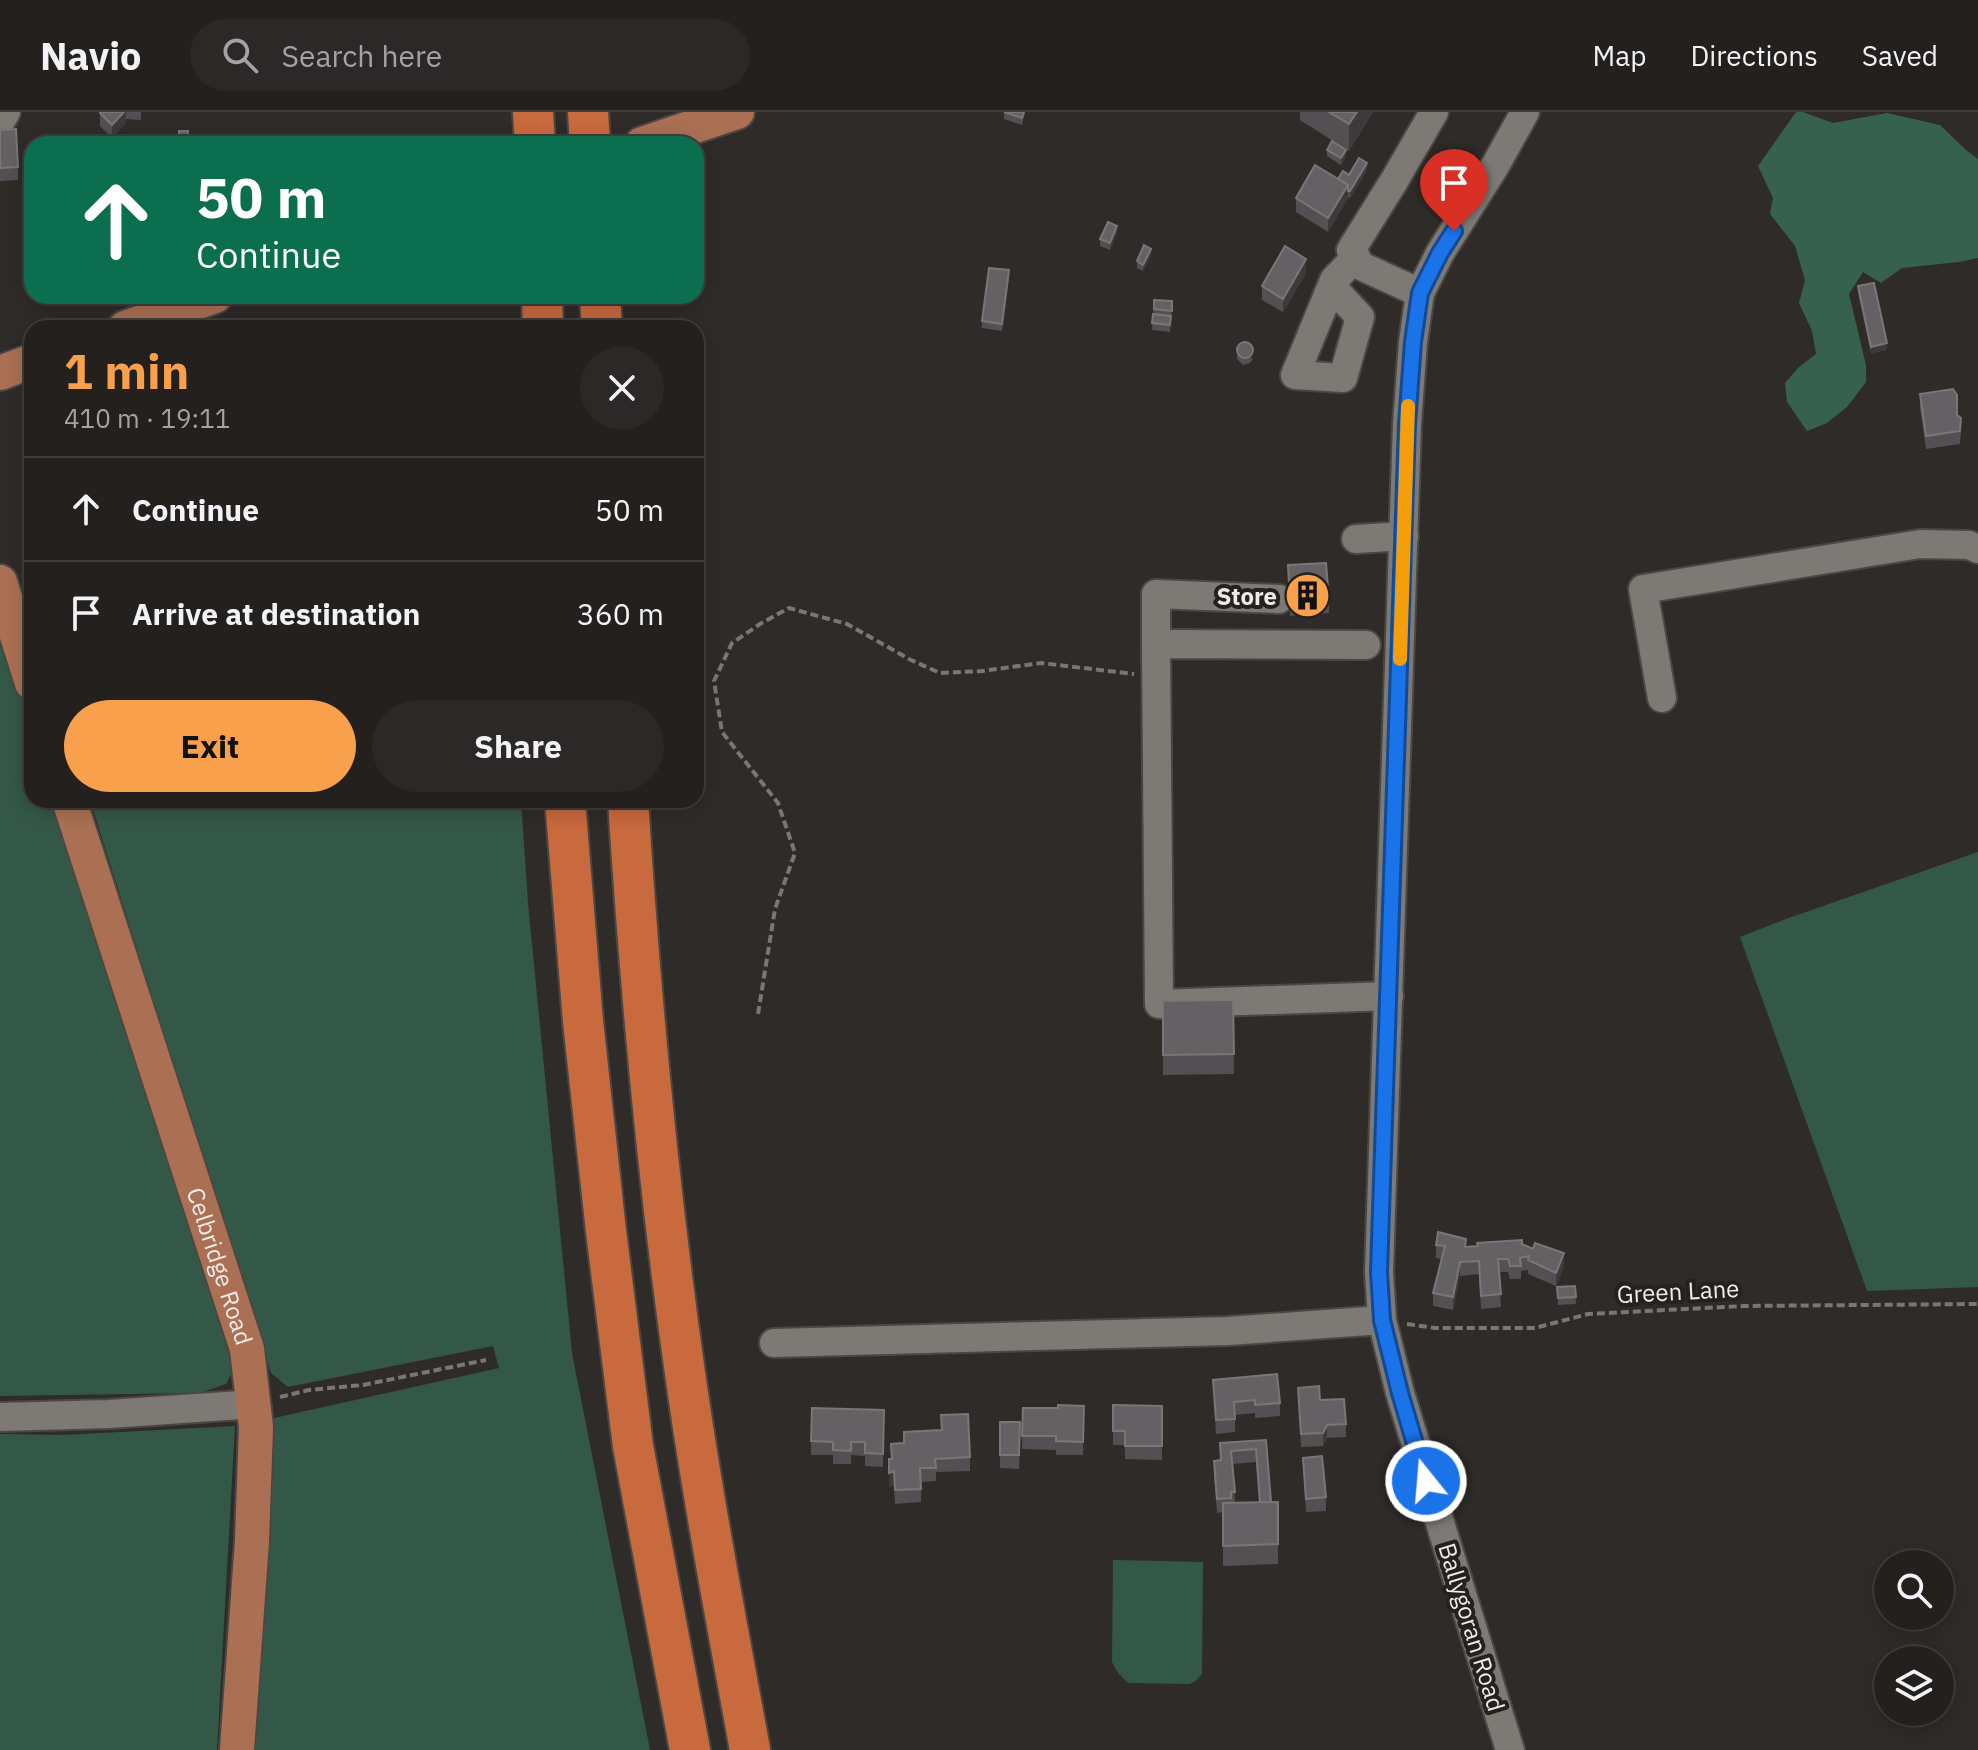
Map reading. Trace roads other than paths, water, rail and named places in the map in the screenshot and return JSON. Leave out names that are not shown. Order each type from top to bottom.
[{"type":"highway","points":[[533,112],[534,136]]},
{"type":"highway","points":[[588,112],[590,136]]},
{"type":"highway","points":[[566,808],[583,1021],[633,1446],[690,1750]]},
{"type":"highway","points":[[628,808],[635,920],[660,1174],[685,1373],[718,1581],[750,1750]]},
{"type":"main road","points":[[665,136],[737,112]]},
{"type":"main road","points":[[148,320],[192,304]]},
{"type":"main road","points":[[0,373],[24,364]]},
{"type":"main road","points":[[0,582],[24,658]]},
{"type":"main road","name":"Celbridge Road","points":[[72,808],[247,1349],[256,1427],[252,1541],[237,1750]]},
{"type":"street","points":[[0,122],[6,112]]},
{"type":"street","points":[[1420,293],[1361,266],[1351,250],[1434,112]]},
{"type":"street","name":"Ballygoran Road","points":[[1510,1750],[1407,1421],[1382,1320],[1379,1272],[1407,424],[1413,342],[1420,293],[1440,253],[1525,112]]},
{"type":"street","points":[[1332,287],[1334,280],[1356,257]]},
{"type":"street","points":[[1356,539],[1404,536]]},
{"type":"street","points":[[1662,698],[1643,589],[1920,544],[1969,545],[1978,549]]},
{"type":"street","points":[[1279,599],[1156,594],[1159,1004],[1389,996]]},
{"type":"street","points":[[1156,644],[1366,645]]},
{"type":"street","points":[[774,1343],[1228,1331],[1382,1320]]},
{"type":"street","points":[[0,1417],[109,1414],[255,1404]]},
{"type":"place","name":"Store","points":[[1308,596]]}]
